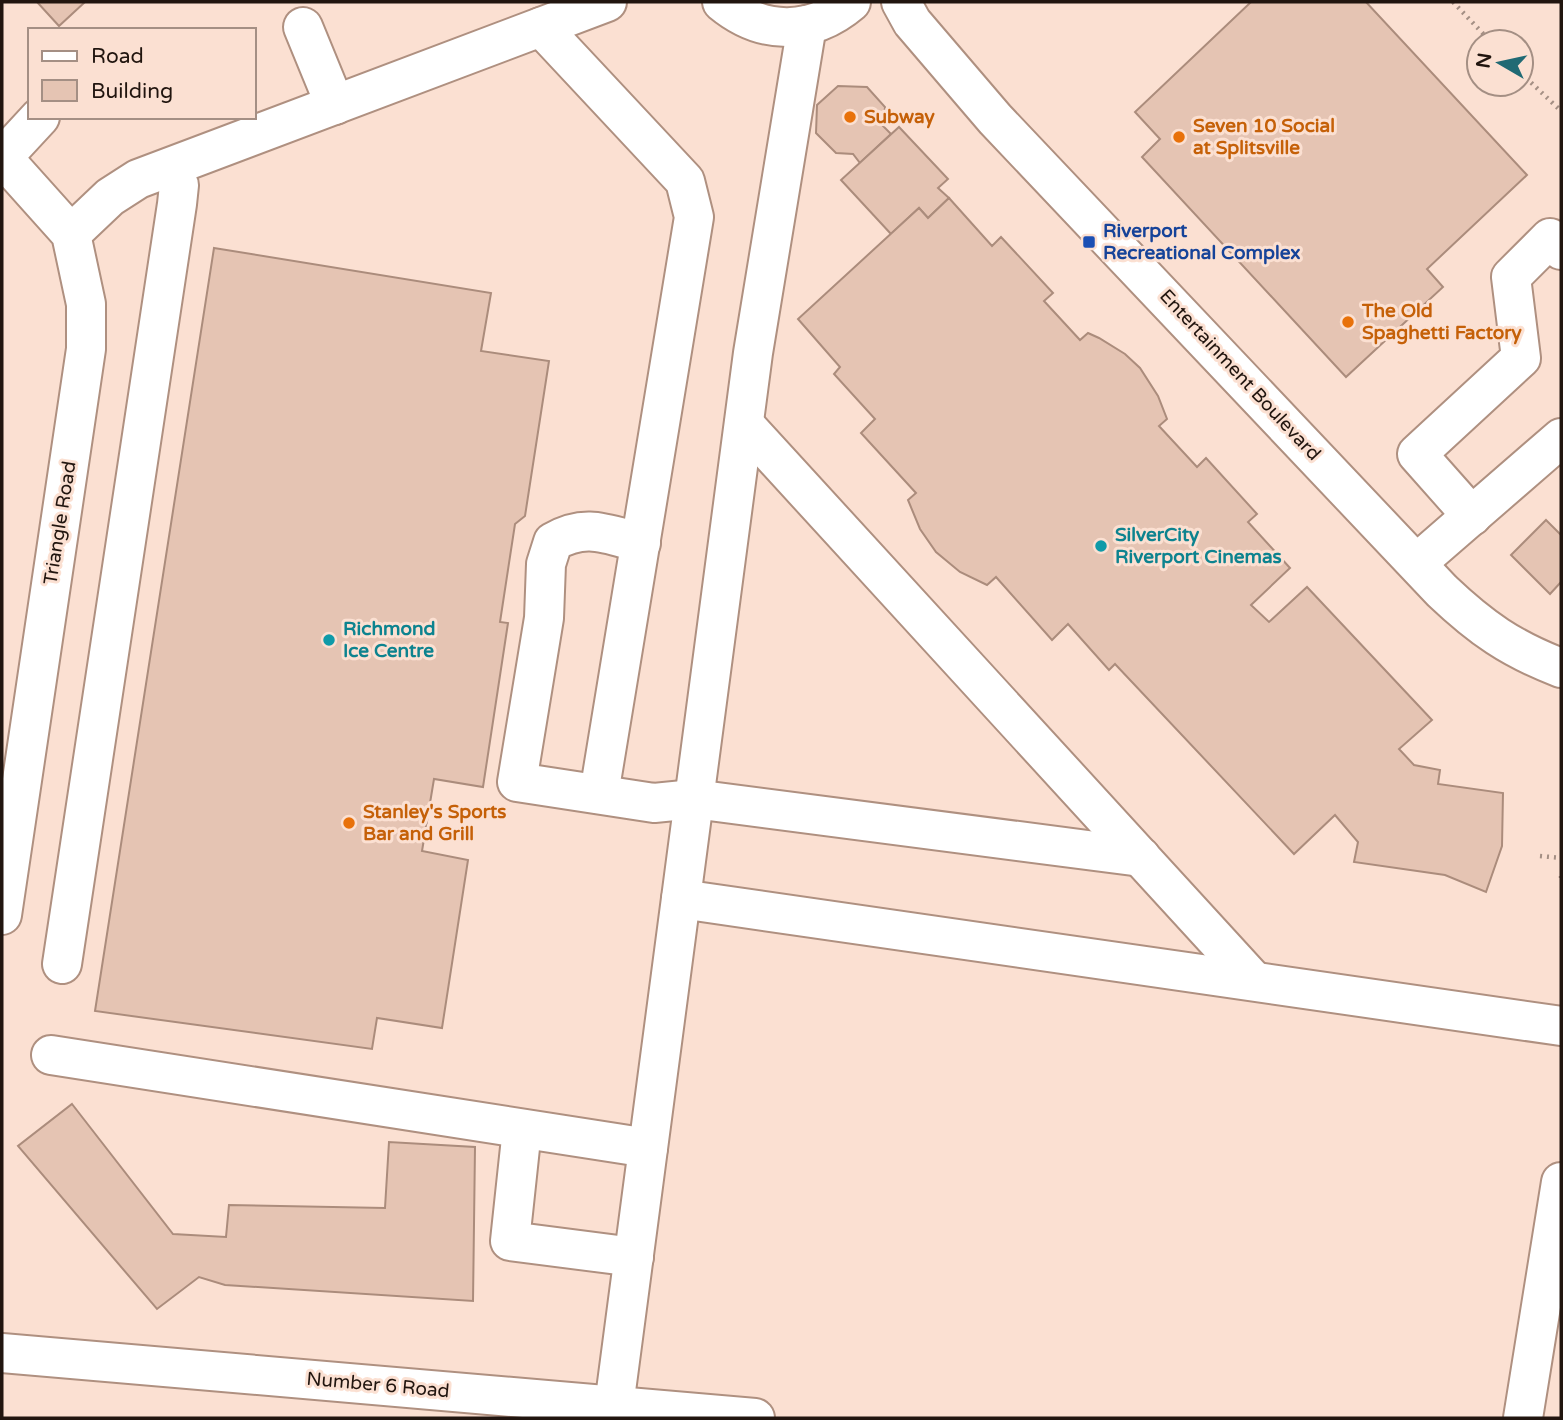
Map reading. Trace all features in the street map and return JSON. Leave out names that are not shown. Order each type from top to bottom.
[{"type":"street","points":[[38,119],[2,158],[71,233],[110,197],[138,179],[607,2]]},
{"type":"street","name":"Entertainment Boulevard","points":[[722,2],[739,16],[766,27],[795,29],[823,21],[850,3],[907,12],[995,119],[1478,625],[1503,642],[1561,668]]},
{"type":"street","points":[[614,1406],[744,424],[807,25]]},
{"type":"street","points":[[303,27],[335,105]]},
{"type":"street","points":[[541,27],[685,181],[694,217],[599,794]]},
{"type":"street","points":[[62,964],[177,204],[179,185],[169,167]]},
{"type":"street","name":"Triangle Road","points":[[2,915],[86,349],[86,304],[71,233]]},
{"type":"street","points":[[1472,516],[1417,454],[1521,358],[1511,277],[1550,238],[1561,250]]},
{"type":"street","points":[[744,424],[1254,981]]},
{"type":"street","points":[[1417,563],[1561,438]]},
{"type":"street","points":[[641,543],[596,531],[572,531],[553,542],[546,564],[544,618],[517,782],[654,803],[694,799],[1141,857]]},
{"type":"street","points":[[681,899],[1561,1026]]},
{"type":"street","points":[[51,1055],[648,1149]]},
{"type":"street","points":[[522,1129],[510,1241],[634,1257]]},
{"type":"street","points":[[1523,1418],[1553,1284],[1561,1182]]},
{"type":"street","name":"Number 6 Road","points":[[2,1353],[755,1418]]},
{"type":"path","points":[[1453,2],[1478,28]]},
{"type":"path","points":[[1535,86],[1561,111]]},
{"type":"path","points":[[1540,856],[1561,858]]},
{"type":"path","points":[[1561,872],[1561,878]]},
{"type":"building","points":[[37,2],[85,2],[59,26]]},
{"type":"building","points":[[1251,2],[1366,2],[1527,175],[1427,269],[1443,287],[1346,377],[1142,157],[1160,139],[1135,112]]},
{"type":"building","name":"Subway","points":[[838,86],[867,87],[885,107],[883,126],[891,134],[860,163],[853,154],[836,153],[816,133],[817,105]]},
{"type":"building","points":[[899,127],[948,179],[938,188],[949,198],[928,218],[919,208],[891,234],[841,180]]},
{"type":"building","name":"SilverCity Riverport Cinemas","points":[[949,198],[992,246],[1001,237],[1053,293],[1044,301],[1080,340],[1088,333],[1099,338],[1125,354],[1140,368],[1158,396],[1167,419],[1159,426],[1197,467],[1206,458],[1257,514],[1248,522],[1290,568],[1251,605],[1269,622],[1307,587],[1432,720],[1399,749],[1414,765],[1440,770],[1438,784],[1503,793],[1502,846],[1486,892],[1445,875],[1354,862],[1358,842],[1335,815],[1294,854],[1115,664],[1109,670],[1068,624],[1052,640],[996,577],[987,585],[960,572],[936,552],[920,529],[908,500],[916,493],[861,433],[875,419],[834,374],[840,367],[798,319],[919,208],[928,218]]},
{"type":"building","name":"Richmond Ice Centre","points":[[214,248],[491,293],[481,351],[549,361],[525,516],[515,524],[500,622],[508,623],[483,787],[434,779],[422,851],[468,860],[442,1028],[377,1018],[372,1049],[95,1011]]},
{"type":"building","points":[[1546,520],[1561,535],[1561,582],[1550,594],[1511,555]]},
{"type":"building","points":[[72,1104],[173,1234],[226,1237],[229,1205],[385,1208],[389,1142],[475,1147],[473,1301],[225,1285],[199,1277],[157,1309],[18,1146]]},
{"type":"place","name":"Subway","points":[[850,117]]},
{"type":"place","name":"Seven 10 Social at Splitsville","points":[[1179,137]]},
{"type":"place","name":"Riverport Recreational Complex","points":[[1089,242]]},
{"type":"place","name":"The Old Spaghetti Factory","points":[[1348,322]]},
{"type":"place","name":"SilverCity Riverport Cinemas","points":[[1101,546]]},
{"type":"place","name":"Richmond Ice Centre","points":[[329,640]]},
{"type":"place","name":"Stanley's Sports Bar and Grill","points":[[349,823]]}]
